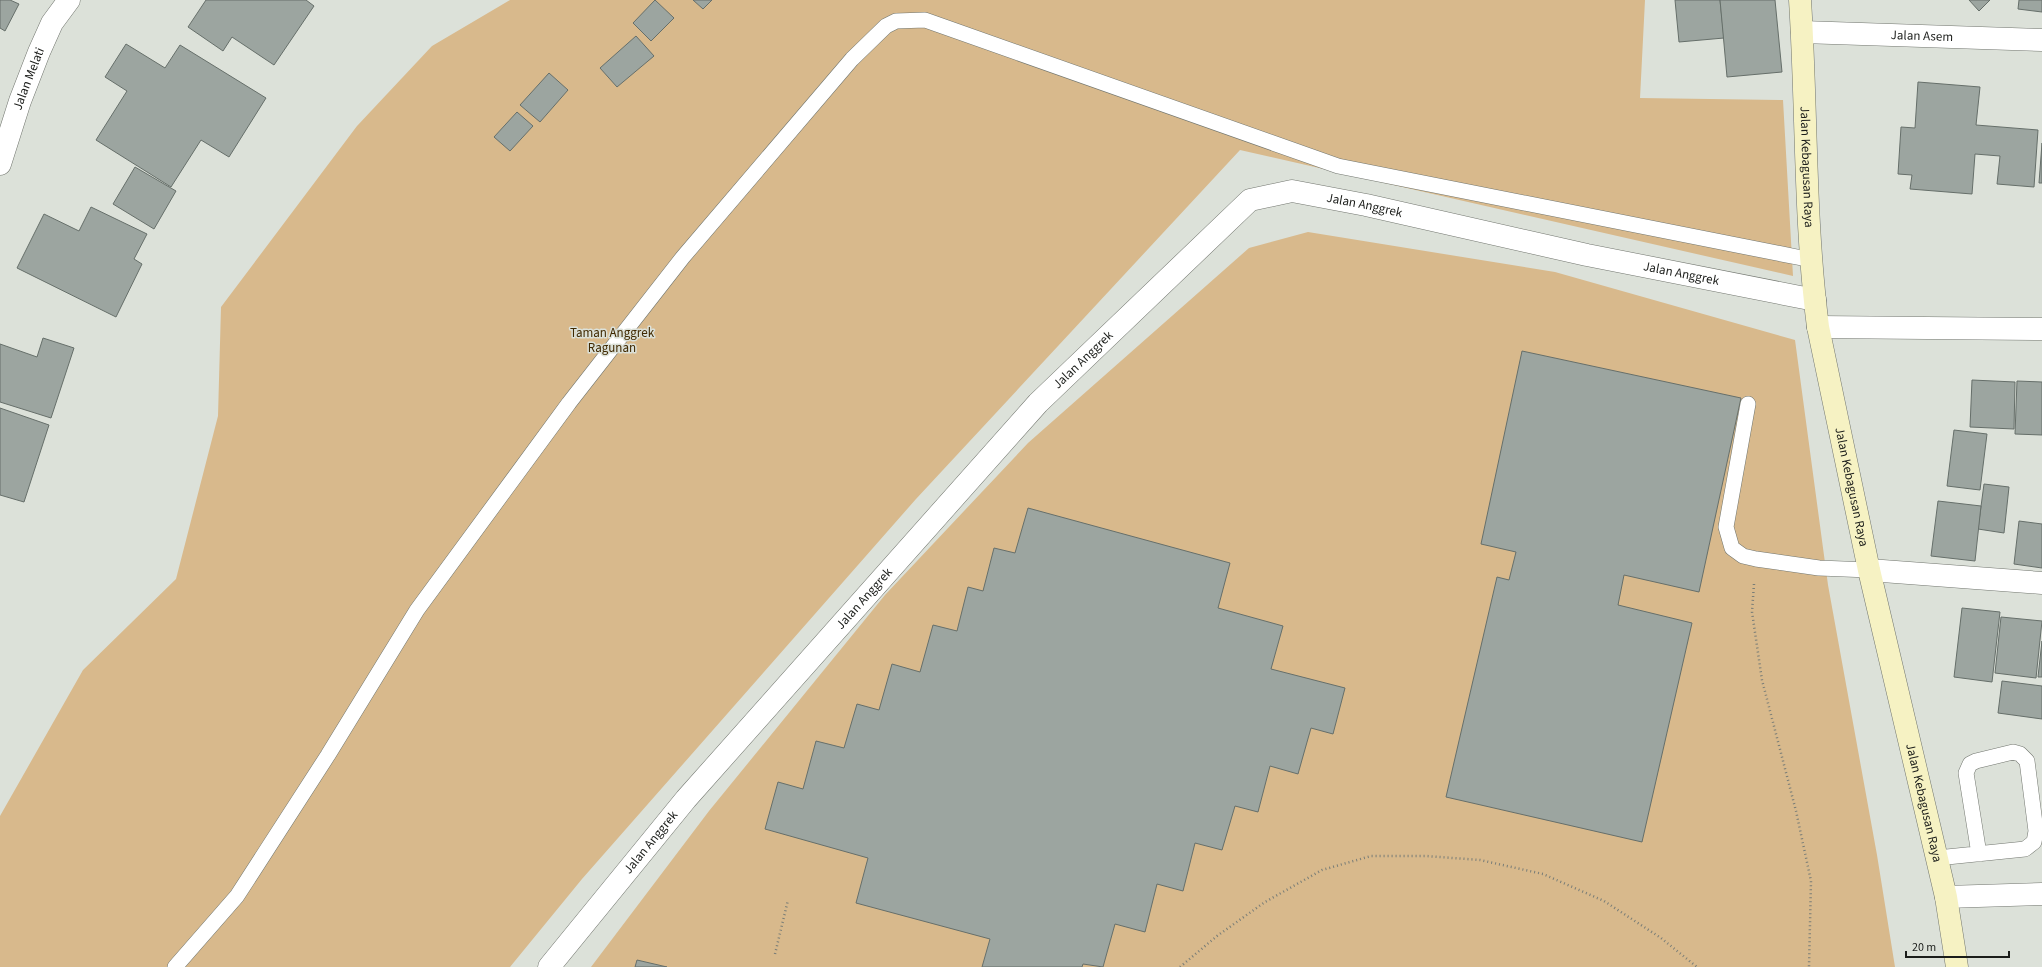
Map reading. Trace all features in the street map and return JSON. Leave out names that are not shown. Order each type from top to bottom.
[{"type":"main road","name":"Jalan Kebagusan Raya","points":[[1800,0],[1806,153],[1812,260],[1818,327],[1869,570],[1946,897],[1957,967]]},
{"type":"street","name":"Jalan Melati","points":[[0,164],[20,101],[39,52],[52,23],[69,0]]},
{"type":"street","name":"Jalan Asem","points":[[1802,32],[2042,40]]},
{"type":"street","name":"Jalan Anggrek","points":[[549,967],[686,799],[1038,403],[1250,200],[1292,191],[1299,192],[1366,205],[1587,255],[1815,300]]},
{"type":"street","points":[[1818,327],[2042,329]]},
{"type":"street","points":[[1869,570],[2042,583]]},
{"type":"street","points":[[1946,897],[2042,894]]},
{"type":"lane","points":[[175,967],[237,896],[328,755],[417,610],[569,403],[683,257],[847,66],[886,26],[896,21],[925,20],[1338,166],[1812,260]]},
{"type":"lane","points":[[1748,404],[1726,527],[1732,548],[1743,556],[1756,559],[1819,568],[1869,570]]},
{"type":"lane","points":[[1937,858],[1979,854],[2025,849],[2034,842],[2036,830],[2027,761],[2020,754],[2013,752],[1976,761],[1970,764],[1966,773],[1979,854]]},
{"type":"path","points":[[1756,559],[1752,612],[1762,680],[1796,811],[1811,881],[1809,967]]},
{"type":"path","points":[[1180,967],[1217,936],[1266,902],[1322,870],[1372,856],[1426,856],[1480,860],[1543,874],[1604,901],[1661,938],[1697,967]]},
{"type":"path","points":[[774,954],[788,900]]},
{"type":"green space","name":"Taman Anggrek Ragunan","points":[[510,0],[1645,0],[1640,98],[1783,100],[1793,276],[1240,150],[916,499],[582,879],[510,967],[0,967],[0,816],[83,670],[176,579],[218,416],[221,307],[357,126],[432,46]]},
{"type":"green space","points":[[1308,232],[1555,272],[1795,340],[1828,585],[1877,855],[1895,967],[591,967],[709,811],[885,595],[1028,443],[1249,248]]},
{"type":"building","points":[[0,0],[10,0],[19,4],[5,31],[0,28]]},
{"type":"building","points":[[206,0],[306,0],[314,6],[274,65],[232,37],[223,51],[188,27]]},
{"type":"building","points":[[655,0],[674,18],[651,41],[633,23]]},
{"type":"building","points":[[693,0],[712,0],[703,9]]},
{"type":"building","points":[[1675,0],[1720,0],[1724,38],[1679,42]]},
{"type":"building","points":[[1720,0],[1775,0],[1782,72],[1727,77]]},
{"type":"building","points":[[1969,0],[1990,0],[1979,11]]},
{"type":"building","points":[[2019,0],[2042,0],[2042,12],[2018,9]]},
{"type":"building","points":[[636,36],[654,56],[617,87],[600,68]]},
{"type":"building","points":[[126,44],[165,68],[180,45],[266,98],[229,157],[201,140],[171,187],[96,140],[127,91],[105,77]]},
{"type":"building","points":[[549,73],[568,90],[540,122],[520,105]]},
{"type":"building","points":[[1918,82],[1980,87],[1976,125],[2038,130],[2034,187],[1997,184],[2000,156],[1975,154],[1972,194],[1910,189],[1912,175],[1898,174],[1901,127],[1915,128]]},
{"type":"building","points":[[517,112],[533,126],[510,151],[494,137]]},
{"type":"building","points":[[2042,143],[2042,183],[2039,183]]},
{"type":"building","points":[[135,167],[176,191],[154,229],[113,204]]},
{"type":"building","points":[[91,207],[147,234],[134,259],[142,264],[116,317],[17,268],[44,214],[79,231]]},
{"type":"building","points":[[43,338],[74,348],[51,418],[0,402],[0,344],[37,357]]},
{"type":"building","points":[[1522,351],[1741,398],[1699,592],[1624,575],[1618,605],[1692,623],[1642,842],[1446,797],[1497,577],[1509,580],[1516,552],[1481,544]]},
{"type":"building","points":[[1972,380],[2015,382],[2014,429],[1970,427]]},
{"type":"building","points":[[2017,381],[2042,382],[2042,435],[2015,434]]},
{"type":"building","points":[[0,408],[49,425],[24,502],[0,495]]},
{"type":"building","points":[[1954,430],[1987,434],[1980,490],[1947,486]]},
{"type":"building","points":[[1984,484],[2009,487],[2004,533],[1978,529]]},
{"type":"building","points":[[1938,501],[1981,506],[1975,561],[1931,556]]},
{"type":"building","points":[[1028,508],[1230,563],[1218,608],[1283,626],[1271,669],[1345,688],[1333,734],[1311,728],[1298,774],[1270,766],[1258,812],[1235,806],[1222,850],[1195,843],[1183,891],[1157,884],[1145,932],[1115,924],[1103,967],[1083,964],[1082,967],[982,967],[990,939],[856,903],[868,858],[765,829],[778,782],[803,789],[816,741],[844,748],[857,704],[879,710],[892,664],[920,672],[933,625],[957,631],[968,587],[983,591],[994,548],[1015,553]]},
{"type":"building","points":[[2019,521],[2042,524],[2042,568],[2014,564]]},
{"type":"building","points":[[1962,608],[2000,612],[1992,682],[1954,677]]},
{"type":"building","points":[[2001,617],[2042,621],[2036,678],[1995,673]]},
{"type":"building","points":[[2042,641],[2042,677],[2038,677]]},
{"type":"building","points":[[2002,681],[2042,686],[2042,719],[1998,713]]},
{"type":"building","points":[[637,960],[667,967],[635,967]]}]
